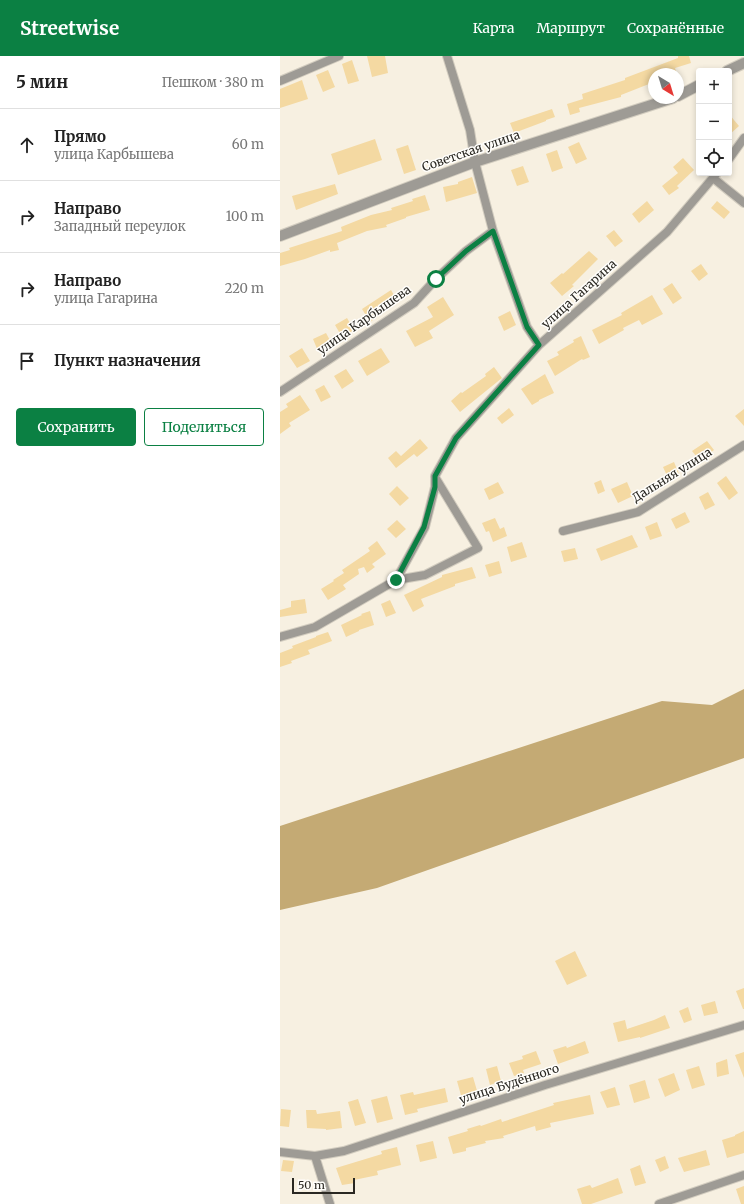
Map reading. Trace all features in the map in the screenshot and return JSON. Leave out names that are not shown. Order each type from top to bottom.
[{"type":"street","points":[[280,81],[339,56]]},
{"type":"street","points":[[446,56],[470,130],[475,162],[493,231],[527,327],[539,345]]},
{"type":"street","points":[[732,69],[744,63]]},
{"type":"street","points":[[684,93],[696,87]]},
{"type":"street","name":"Советская улица","points":[[280,236],[475,162],[654,104]]},
{"type":"street","points":[[732,155],[744,138]]},
{"type":"street","name":"улица Гагарина","points":[[396,580],[424,527],[435,487],[435,476],[456,438],[539,345],[667,232],[714,176]]},
{"type":"street","points":[[716,176],[744,203]]},
{"type":"street","name":"улица Карбышева","points":[[280,392],[414,303],[436,279],[461,256],[493,231]]},
{"type":"street","name":"Дальняя улица","points":[[563,531],[638,512],[744,445]]},
{"type":"street","points":[[280,637],[315,627],[396,580],[425,575],[478,548],[435,476]]},
{"type":"street","name":"улица Будённого","points":[[280,1152],[315,1156],[344,1151],[545,1085],[744,1025]]},
{"type":"street","points":[[315,1156],[330,1204]]},
{"type":"street","points":[[659,1204],[744,1175]]},
{"type":"shaded area","points":[[744,689],[744,758],[377,888],[280,910],[280,826],[662,701],[712,705]]},
{"type":"building","points":[[367,56],[385,56],[388,73],[372,77]]},
{"type":"building","points":[[678,56],[689,56],[691,63],[675,68],[652,68],[678,58]]},
{"type":"building","points":[[352,60],[359,81],[348,84],[342,64]]},
{"type":"building","points":[[648,69],[648,84],[621,95],[621,97],[579,108],[580,112],[570,115],[567,104],[583,99],[582,94],[625,80],[625,78]]},
{"type":"building","points":[[328,70],[335,87],[323,92],[316,75]]},
{"type":"building","points":[[302,80],[308,99],[280,108],[280,89]]},
{"type":"building","points":[[552,109],[555,117],[514,133],[510,123]]},
{"type":"building","points":[[732,118],[739,126],[732,132]]},
{"type":"building","points":[[375,139],[382,160],[338,175],[331,154]]},
{"type":"building","points":[[579,142],[587,159],[576,164],[568,147]]},
{"type":"building","points":[[408,145],[416,170],[404,174],[396,149]]},
{"type":"building","points":[[557,150],[563,168],[552,172],[546,154]]},
{"type":"building","points":[[683,158],[694,170],[677,186],[679,188],[669,195],[662,186],[678,173],[673,167]]},
{"type":"building","points":[[523,166],[529,182],[517,186],[511,170]]},
{"type":"building","points":[[472,177],[477,193],[446,202],[443,187],[458,184],[458,182]]},
{"type":"building","points":[[335,184],[338,194],[296,210],[292,196]]},
{"type":"building","points":[[425,195],[430,210],[406,217],[386,225],[387,227],[367,231],[337,243],[339,250],[330,252],[330,250],[280,266],[280,253],[290,250],[289,248],[342,231],[341,227],[371,215],[392,210],[391,208],[413,201],[412,199]]},
{"type":"building","points":[[647,201],[654,210],[639,223],[632,214]]},
{"type":"building","points":[[717,201],[730,212],[724,219],[711,208]]},
{"type":"building","points":[[614,230],[623,241],[615,247],[606,236]]},
{"type":"building","points":[[589,251],[598,259],[572,285],[574,286],[562,296],[550,283],[562,273],[563,274]]},
{"type":"building","points":[[701,264],[708,274],[699,281],[691,271]]},
{"type":"building","points":[[672,283],[682,298],[673,304],[663,289]]},
{"type":"building","points":[[391,290],[398,302],[379,313],[380,315],[370,322],[362,309]]},
{"type":"building","points":[[652,295],[663,314],[642,325],[639,320],[623,328],[624,330],[599,344],[592,330],[622,315],[621,313]]},
{"type":"building","points":[[443,297],[454,315],[429,331],[433,338],[415,347],[406,331],[433,317],[427,307]]},
{"type":"building","points":[[510,311],[516,325],[504,331],[498,317]]},
{"type":"building","points":[[347,318],[354,330],[342,337],[335,325]]},
{"type":"building","points":[[326,333],[332,344],[318,351],[313,339]]},
{"type":"building","points":[[581,336],[590,357],[583,360],[582,359],[555,376],[547,361],[559,355],[557,352]]},
{"type":"building","points":[[302,348],[310,361],[297,368],[289,356]]},
{"type":"building","points":[[381,348],[390,362],[367,376],[358,361]]},
{"type":"building","points":[[494,367],[502,378],[460,412],[451,401],[461,392],[462,393],[486,376],[485,374]]},
{"type":"building","points":[[346,369],[354,381],[342,389],[334,376]]},
{"type":"building","points":[[545,374],[554,393],[532,405],[521,389]]},
{"type":"building","points":[[324,385],[331,397],[321,402],[315,390]]},
{"type":"building","points":[[300,395],[310,410],[289,423],[291,426],[280,434],[280,412],[288,407],[286,404]]},
{"type":"building","points":[[509,408],[514,415],[502,424],[497,418]]},
{"type":"building","points":[[744,409],[744,426],[735,416]]},
{"type":"building","points":[[420,439],[428,448],[417,457],[414,454],[396,468],[388,458],[396,451],[401,456]]},
{"type":"building","points":[[707,441],[714,450],[700,461],[692,451]]},
{"type":"building","points":[[674,462],[679,474],[668,478],[663,467]]},
{"type":"building","points":[[726,476],[738,493],[729,500],[717,483]]},
{"type":"building","points":[[601,480],[605,491],[598,494],[594,483]]},
{"type":"building","points":[[498,482],[504,493],[489,500],[484,489]]},
{"type":"building","points":[[627,482],[633,496],[618,503],[611,489]]},
{"type":"building","points":[[397,486],[409,498],[400,506],[389,494]]},
{"type":"building","points":[[708,492],[715,505],[705,510],[699,497]]},
{"type":"building","points":[[685,512],[690,522],[676,529],[671,519]]},
{"type":"building","points":[[495,518],[500,529],[504,527],[507,536],[493,542],[489,531],[486,532],[482,523]]},
{"type":"building","points":[[397,520],[406,529],[396,538],[387,529]]},
{"type":"building","points":[[657,522],[662,536],[650,540],[645,527]]},
{"type":"building","points":[[632,535],[638,547],[601,561],[596,549]]},
{"type":"building","points":[[377,541],[386,554],[372,564],[375,567],[367,573],[364,567],[358,569],[359,574],[343,585],[346,589],[328,600],[321,589],[344,573],[342,570],[370,551],[368,548]]},
{"type":"building","points":[[522,542],[527,557],[511,562],[507,547]]},
{"type":"building","points":[[575,548],[578,559],[564,562],[561,551]]},
{"type":"building","points":[[499,561],[502,573],[489,577],[485,565]]},
{"type":"building","points":[[472,567],[476,578],[455,584],[455,586],[421,599],[424,606],[413,612],[404,595],[442,577],[442,575]]},
{"type":"building","points":[[305,599],[307,613],[280,617],[280,610],[291,607],[291,601]]},
{"type":"building","points":[[390,600],[396,613],[386,617],[381,604]]},
{"type":"building","points":[[370,611],[374,625],[359,630],[346,637],[341,625],[362,615],[361,614]]},
{"type":"building","points":[[328,632],[332,641],[308,650],[310,654],[280,667],[280,653],[293,648],[292,646]]},
{"type":"building","points":[[575,951],[587,976],[567,985],[555,961]]},
{"type":"building","points":[[744,988],[744,1009],[743,1009],[736,991]]},
{"type":"building","points":[[715,1001],[718,1013],[704,1016],[701,1005]]},
{"type":"building","points":[[688,1007],[692,1020],[684,1023],[679,1011]]},
{"type":"building","points":[[665,1015],[670,1028],[640,1038],[618,1042],[613,1023],[625,1020],[627,1029]]},
{"type":"building","points":[[585,1041],[589,1053],[558,1064],[553,1050],[566,1046],[567,1048]]},
{"type":"building","points":[[536,1051],[541,1064],[523,1070],[524,1073],[514,1076],[509,1063],[523,1059],[522,1056]]},
{"type":"building","points":[[744,1052],[744,1078],[735,1055]]},
{"type":"building","points":[[727,1059],[729,1074],[717,1077],[716,1063]]},
{"type":"building","points":[[497,1066],[501,1081],[490,1085],[486,1069]]},
{"type":"building","points":[[699,1066],[705,1085],[692,1089],[686,1070]]},
{"type":"building","points":[[674,1073],[680,1090],[665,1097],[658,1079]]},
{"type":"building","points":[[473,1077],[478,1094],[462,1099],[457,1081]]},
{"type":"building","points":[[645,1080],[650,1098],[634,1103],[629,1085]]},
{"type":"building","points":[[615,1087],[620,1105],[607,1108],[600,1092]]},
{"type":"building","points":[[445,1088],[448,1102],[417,1109],[418,1112],[405,1115],[400,1095],[413,1092],[414,1095]]},
{"type":"building","points":[[590,1095],[594,1114],[550,1123],[551,1127],[536,1131],[535,1126],[503,1136],[504,1138],[485,1141],[486,1143],[466,1148],[466,1151],[453,1154],[448,1137],[468,1131],[467,1129],[501,1119],[502,1122],[554,1105],[553,1103]]},
{"type":"building","points":[[387,1096],[393,1119],[377,1123],[371,1100]]},
{"type":"building","points":[[358,1099],[366,1123],[355,1126],[348,1102]]},
{"type":"building","points":[[281,1109],[291,1110],[289,1127],[280,1126]]},
{"type":"building","points":[[306,1110],[316,1110],[317,1114],[340,1111],[342,1128],[326,1130],[307,1128]]},
{"type":"building","points":[[744,1131],[744,1153],[727,1158],[722,1140],[735,1136]]},
{"type":"building","points":[[433,1141],[437,1158],[420,1162],[416,1145]]},
{"type":"building","points":[[397,1147],[401,1165],[377,1171],[378,1175],[354,1180],[355,1183],[342,1185],[336,1168],[382,1154],[381,1151]]},
{"type":"building","points":[[706,1150],[710,1165],[684,1172],[678,1158]]},
{"type":"building","points":[[665,1156],[669,1168],[660,1172],[655,1160]]},
{"type":"building","points":[[283,1160],[294,1161],[292,1172],[281,1171]]},
{"type":"building","points":[[640,1165],[646,1183],[635,1186],[630,1169]]},
{"type":"building","points":[[618,1178],[623,1193],[591,1204],[582,1204],[577,1189],[590,1185],[592,1188]]},
{"type":"building","points":[[744,1186],[744,1204],[741,1204],[736,1189]]},
{"type":"route","points":[[396,580],[424,527],[435,487],[435,476],[456,438],[539,345],[527,327],[493,231],[466,251],[436,279]]}]
